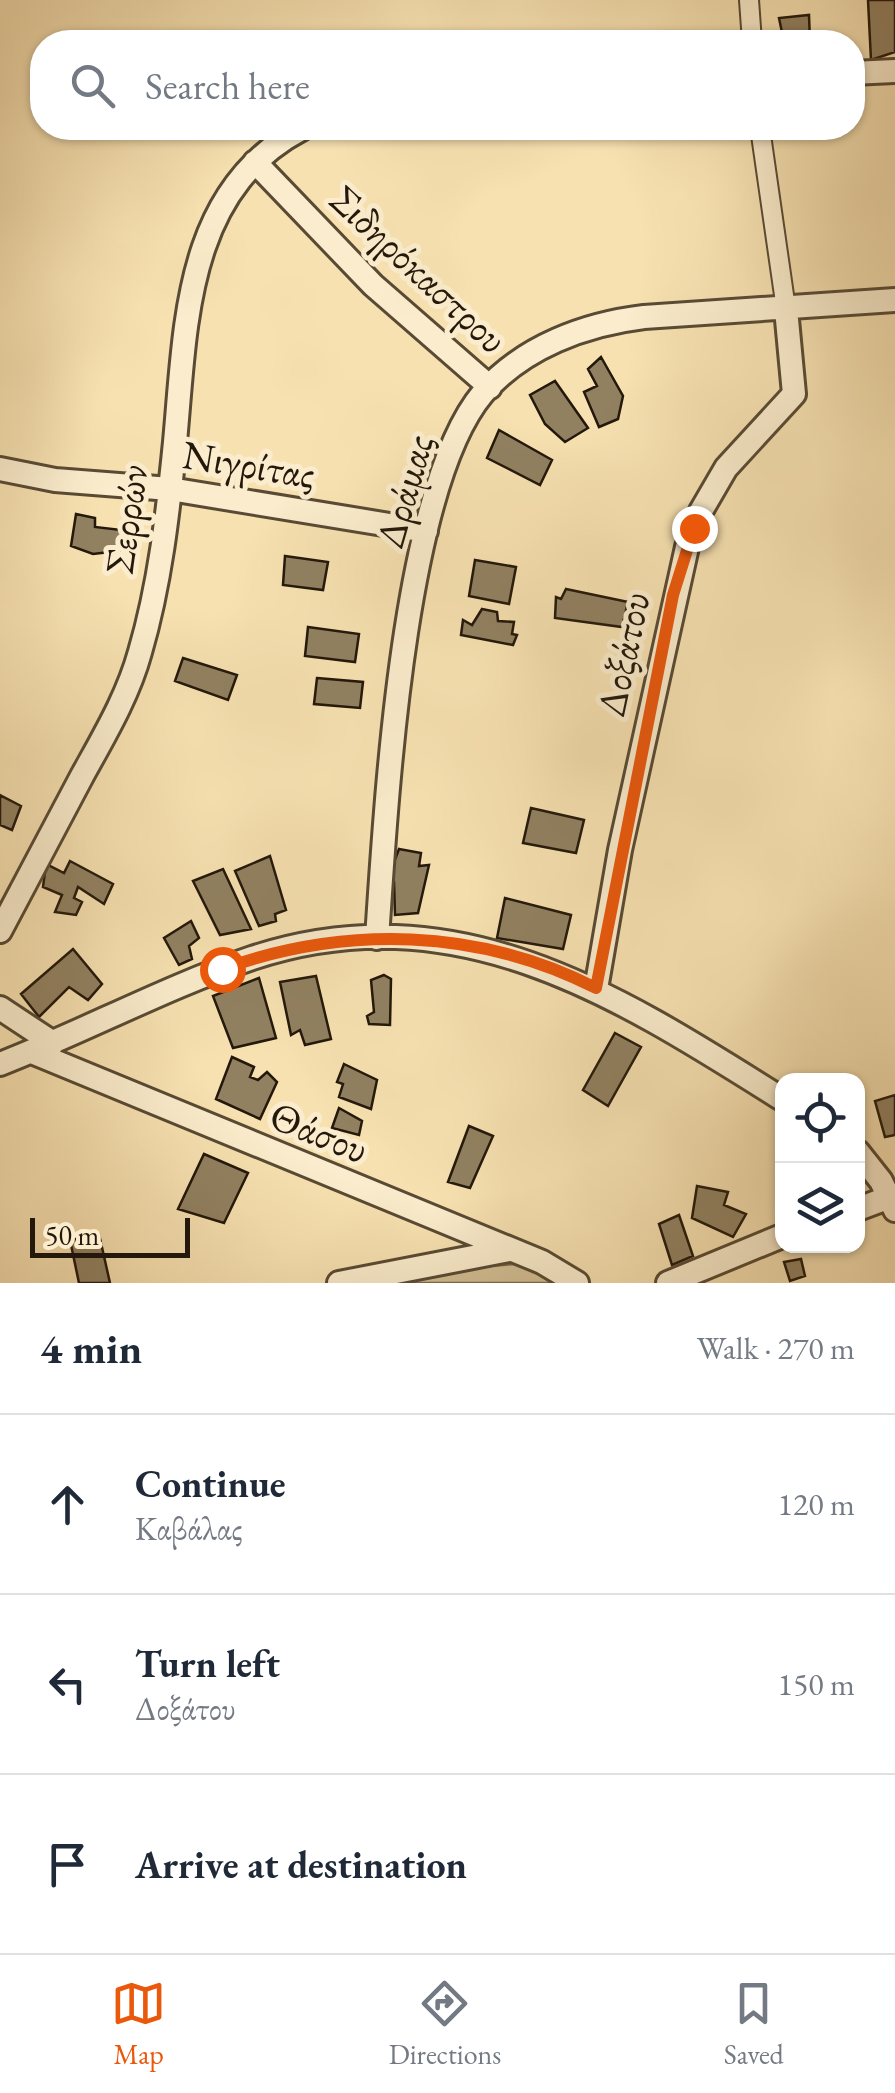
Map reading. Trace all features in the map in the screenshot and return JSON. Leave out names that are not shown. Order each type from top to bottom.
[{"type":"street","points":[[749,0],[751,30]]},
{"type":"street","points":[[865,73],[895,71]]},
{"type":"street","name":"Σερρών","points":[[0,931],[114,718],[136,666],[156,586],[170,489],[186,309],[194,271],[217,212],[255,162],[287,140]]},
{"type":"street","points":[[762,140],[786,309]]},
{"type":"street","name":"Σιδηρόκαστρου","points":[[255,162],[373,286],[490,387]]},
{"type":"street","name":"Δράμας","points":[[378,938],[394,750],[426,531],[455,440],[490,387],[549,343],[603,324],[644,317],[895,300]]},
{"type":"street","name":"Δοξάτου","points":[[596,988],[620,850],[682,562],[701,511],[726,468],[794,394],[795,370],[786,309]]},
{"type":"street","name":"Νιγρίτας","points":[[0,468],[55,480],[170,489],[426,531]]},
{"type":"street","points":[[0,1064],[254,958],[314,944],[378,938],[427,939],[496,951],[596,988],[775,1095]]},
{"type":"street","name":"Θάσου","points":[[0,1008],[42,1047],[552,1267],[577,1283]]},
{"type":"street","points":[[865,1162],[893,1201],[865,1207]]},
{"type":"street","points":[[668,1283],[775,1239]]},
{"type":"street","points":[[339,1283],[510,1250]]},
{"type":"shaded area","points":[[528,1263],[560,1283],[394,1283],[464,1268]]},
{"type":"building","points":[[868,0],[895,0],[895,52],[871,60]]},
{"type":"building","points":[[809,15],[810,30],[782,30],[779,18]]},
{"type":"building","points":[[601,357],[623,396],[618,419],[599,427],[584,392],[597,386],[588,369]]},
{"type":"building","points":[[555,381],[588,428],[565,442],[545,424],[530,395]]},
{"type":"building","points":[[499,430],[552,460],[540,485],[487,458]]},
{"type":"building","points":[[76,514],[95,518],[95,527],[130,531],[126,550],[93,554],[71,546]]},
{"type":"building","points":[[285,556],[328,562],[323,590],[283,585]]},
{"type":"building","points":[[475,560],[516,567],[509,604],[469,596]]},
{"type":"building","points":[[566,589],[628,602],[622,627],[555,618],[556,597],[561,599]]},
{"type":"building","points":[[482,609],[497,612],[498,621],[514,622],[512,634],[517,635],[513,645],[461,635],[463,620],[472,625]]},
{"type":"building","points":[[308,627],[359,634],[355,662],[305,656]]},
{"type":"building","points":[[183,658],[237,675],[228,700],[175,681]]},
{"type":"building","points":[[317,678],[363,682],[360,708],[314,704]]},
{"type":"building","points":[[0,795],[21,806],[12,830],[0,825]]},
{"type":"building","points":[[531,808],[584,820],[576,853],[523,843]]},
{"type":"building","points":[[399,849],[421,853],[419,866],[429,865],[418,913],[395,915],[394,882],[388,878]]},
{"type":"building","points":[[270,856],[286,910],[275,914],[276,921],[259,926],[235,871]]},
{"type":"building","points":[[70,861],[113,884],[104,904],[78,887],[74,898],[82,902],[76,915],[55,912],[62,895],[43,887],[46,864],[64,873]]},
{"type":"building","points":[[223,869],[251,929],[220,935],[193,881]]},
{"type":"building","points":[[505,898],[571,915],[563,949],[497,938]]},
{"type":"building","points":[[191,921],[199,938],[189,946],[192,959],[179,965],[164,938]]},
{"type":"building","points":[[73,949],[102,984],[88,1000],[69,987],[39,1017],[21,994]]},
{"type":"building","points":[[384,975],[391,979],[390,1025],[369,1024],[367,1016],[374,1012],[371,980]]},
{"type":"building","points":[[316,976],[331,1039],[305,1045],[300,1030],[291,1035],[280,982]]},
{"type":"building","points":[[259,978],[276,1038],[233,1048],[213,996]]},
{"type":"building","points":[[615,1033],[641,1047],[608,1106],[583,1090]]},
{"type":"building","points":[[232,1057],[254,1067],[250,1077],[258,1080],[267,1072],[277,1082],[260,1119],[216,1099]]},
{"type":"building","points":[[344,1064],[377,1080],[371,1109],[339,1097],[343,1084],[337,1082]]},
{"type":"building","points":[[895,1095],[895,1135],[885,1137],[875,1101]]},
{"type":"building","points":[[339,1108],[362,1121],[359,1135],[332,1128]]},
{"type":"building","points":[[469,1126],[493,1136],[470,1188],[448,1182]]},
{"type":"building","points":[[204,1154],[248,1173],[224,1223],[178,1209]]},
{"type":"building","points":[[697,1186],[728,1192],[724,1205],[746,1214],[733,1237],[692,1218]]},
{"type":"building","points":[[679,1215],[693,1256],[672,1265],[659,1224]]},
{"type":"building","points":[[99,1234],[110,1283],[79,1283],[70,1240]]},
{"type":"building","points":[[801,1259],[805,1276],[790,1281],[784,1262]]},
{"type":"route","points":[[222,969],[314,944],[359,939],[427,939],[514,956],[596,988],[673,595],[694,528]]}]
